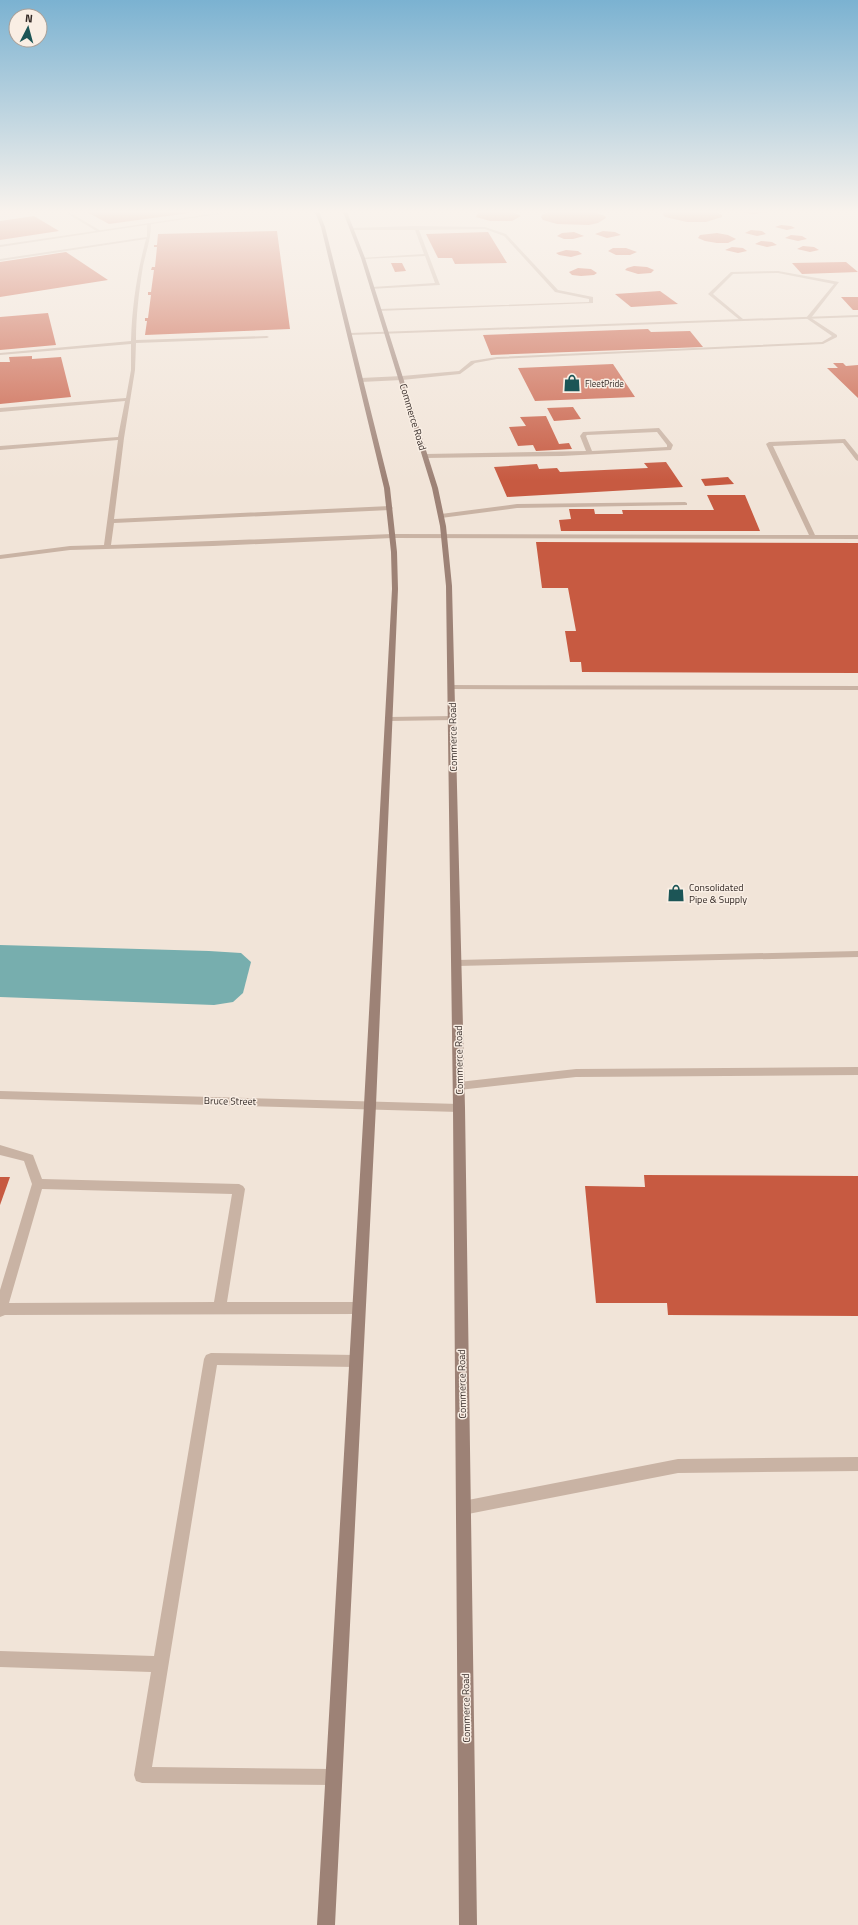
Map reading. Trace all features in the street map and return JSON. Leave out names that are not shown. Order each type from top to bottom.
[{"type":"main road","points":[[326,1925],[395,609],[395,570],[387,488],[342,302]]},
{"type":"main road","name":"Commerce Road","points":[[376,302],[402,378],[441,516],[449,586],[459,1086],[468,1925]]},
{"type":"street","points":[[107,547],[121,438],[133,370],[134,318],[136,302]]},
{"type":"street","points":[[379,310],[591,302]]},
{"type":"street","points":[[719,302],[741,320]]},
{"type":"street","points":[[808,318],[821,302]]},
{"type":"street","points":[[350,334],[858,316]]},
{"type":"street","points":[[361,380],[402,378],[460,372],[473,362],[497,358],[823,343],[835,336],[808,318]]},
{"type":"street","points":[[0,354],[134,342],[267,337]]},
{"type":"street","points":[[0,410],[128,399]]},
{"type":"street","points":[[425,456],[590,453],[669,449],[670,445],[659,430],[585,433],[583,436],[590,453]]},
{"type":"street","points":[[0,448],[121,438]]},
{"type":"street","points":[[813,537],[769,444],[845,441],[858,459]]},
{"type":"street","points":[[441,516],[517,506],[685,504]]},
{"type":"street","points":[[111,521],[390,508]]},
{"type":"street","points":[[0,557],[70,548],[392,536],[858,537]]},
{"type":"street","points":[[452,688],[858,688]]},
{"type":"street","points":[[390,718],[452,718]]},
{"type":"street","points":[[457,963],[858,954]]},
{"type":"street","points":[[459,1086],[576,1073],[858,1070]]},
{"type":"street","name":"Bruce Street","points":[[0,1096],[459,1108]]},
{"type":"street","points":[[0,1150],[29,1158],[38,1184],[0,1310],[359,1308]]},
{"type":"street","points":[[38,1184],[239,1189],[220,1308]]},
{"type":"street","points":[[334,1777],[142,1775],[211,1359],[356,1361]]},
{"type":"street","points":[[464,1508],[678,1466],[858,1464]]},
{"type":"street","points":[[0,1659],[160,1664]]},
{"type":"water","points":[[0,945],[241,953],[251,962],[243,993],[233,1002],[214,1005],[0,997]]},
{"type":"building","points":[[150,302],[286,302],[290,329],[145,335],[147,321],[145,321],[145,318],[148,318]]},
{"type":"building","points":[[625,302],[675,302],[678,304],[631,307]]},
{"type":"building","points":[[845,302],[858,302],[858,310],[853,310]]},
{"type":"building","points":[[48,313],[56,345],[0,350],[0,317]]},
{"type":"building","points":[[648,329],[651,332],[690,331],[703,347],[491,355],[483,335]]},
{"type":"building","points":[[32,356],[32,359],[61,357],[71,397],[0,404],[0,362],[10,362],[9,357]]},
{"type":"building","points":[[833,363],[843,363],[846,366],[858,365],[858,398],[827,368],[838,368]]},
{"type":"building","points":[[613,364],[635,397],[535,401],[518,368]]},
{"type":"building","points":[[573,407],[581,419],[554,421],[547,408]]},
{"type":"building","points":[[546,416],[559,444],[569,443],[572,449],[536,451],[533,445],[518,446],[509,427],[526,426],[520,417]]},
{"type":"building","points":[[666,462],[683,487],[507,497],[494,467],[537,464],[539,469],[557,468],[560,472],[648,468],[644,463]]},
{"type":"building","points":[[728,477],[734,484],[705,486],[701,479]]},
{"type":"building","points":[[707,495],[745,495],[760,531],[561,531],[559,520],[571,519],[569,509],[594,509],[595,514],[623,514],[622,510],[714,510]]},
{"type":"building","points":[[536,542],[858,543],[858,673],[582,672],[581,662],[570,662],[565,631],[576,631],[568,588],[542,588]]},
{"type":"building","points":[[644,1175],[858,1176],[858,1316],[668,1315],[667,1303],[596,1303],[585,1186],[645,1187]]},
{"type":"building","points":[[0,1177],[10,1177],[0,1205]]},
{"type":"place","name":"FleetPride","points":[[572,383]]},
{"type":"place","name":"Consolidated Pipe & Supply","points":[[676,893]]}]
